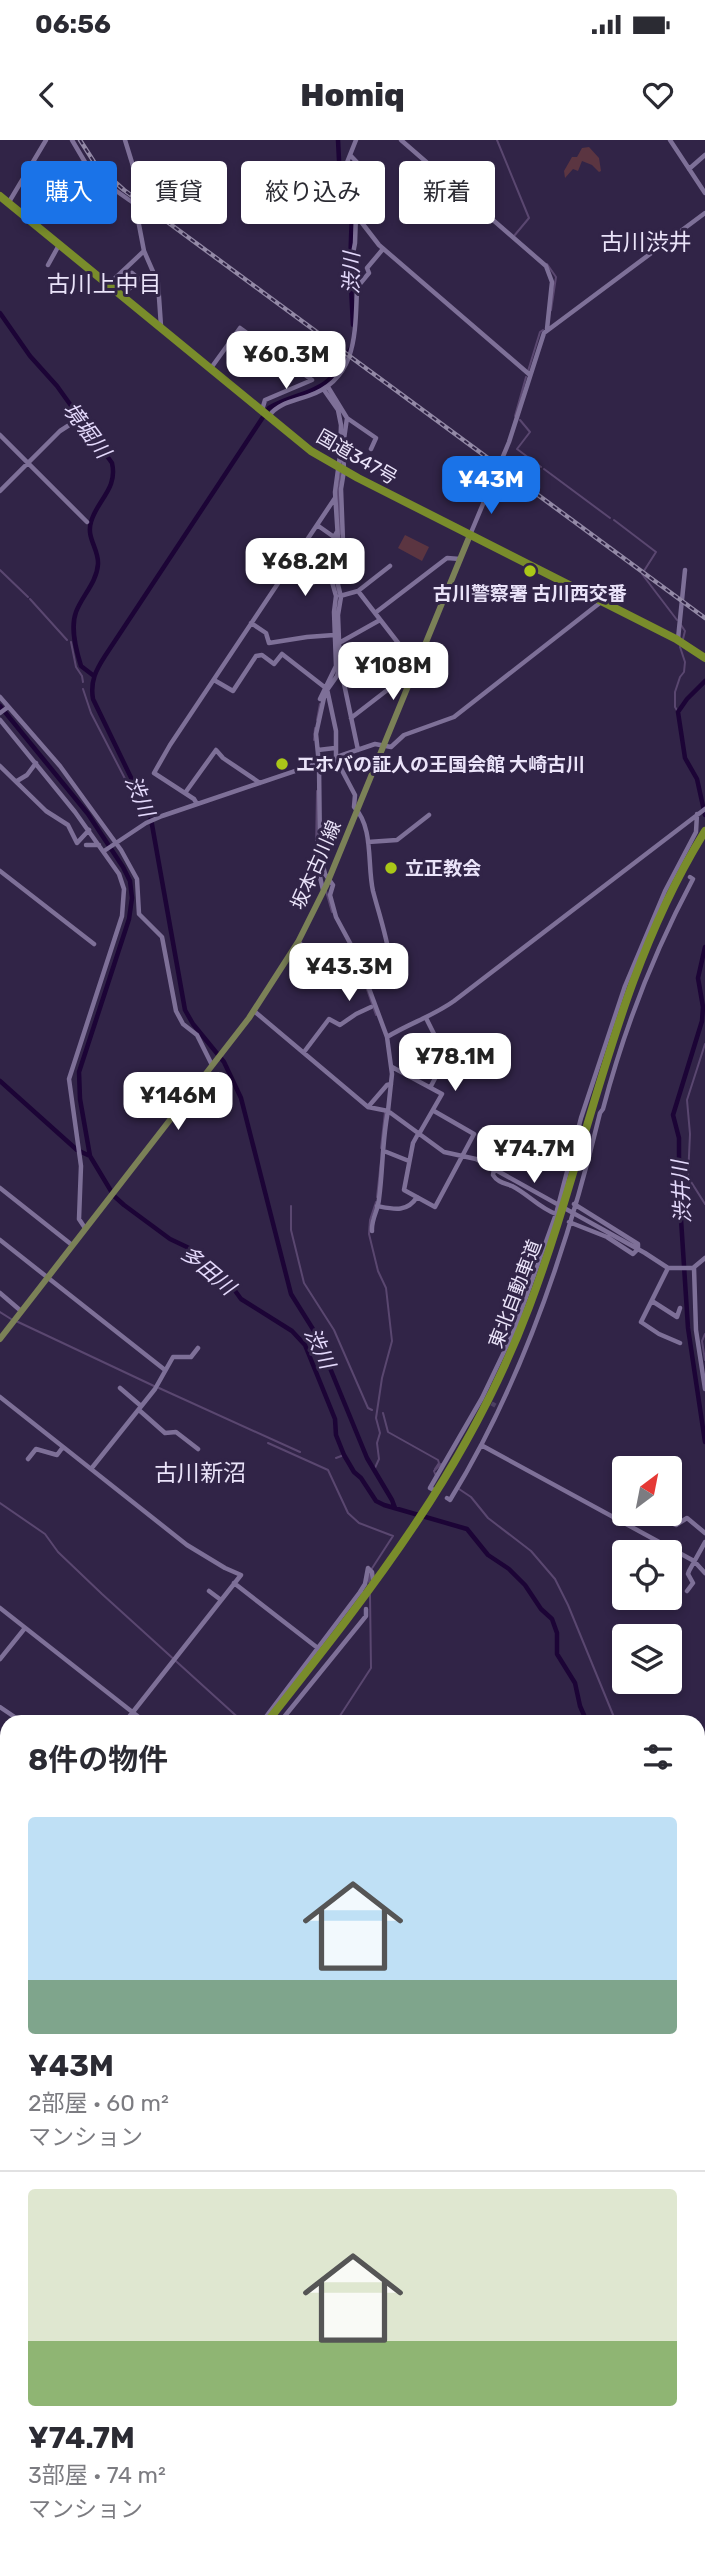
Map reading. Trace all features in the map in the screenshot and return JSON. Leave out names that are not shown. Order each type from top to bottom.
[{"type":"highway","name":"国道347号","points":[[0,196],[311,451],[341,469],[677,640],[705,659]]},
{"type":"highway","name":"東北自動車道","points":[[277,1715],[417,1528],[484,1419],[524,1331],[548,1268],[629,1003],[663,920],[704,838]]},
{"type":"main road","name":"坂本古川線","points":[[0,1339],[254,1011],[298,942],[325,887],[470,535]]},
{"type":"street","points":[[8,203],[46,140]]},
{"type":"street","points":[[72,140],[92,174],[131,201]]},
{"type":"street","points":[[125,140],[131,161]]},
{"type":"street","points":[[356,140],[345,165],[344,175],[356,214],[351,264],[359,285]]},
{"type":"street","points":[[401,140],[546,266],[552,282],[547,329],[509,442],[470,535]]},
{"type":"street","points":[[670,140],[705,193]]},
{"type":"street","points":[[690,169],[705,155]]},
{"type":"street","points":[[351,156],[371,177],[367,192],[377,212],[362,223],[383,249],[530,375]]},
{"type":"street","points":[[547,329],[705,213]]},
{"type":"street","points":[[139,224],[144,251],[157,278],[161,326]]},
{"type":"street","points":[[48,265],[59,244]]},
{"type":"street","points":[[211,368],[240,328],[312,380],[265,400],[266,413],[326,388],[340,374],[354,344],[357,289],[369,274],[367,268],[383,249]]},
{"type":"street","points":[[109,284],[144,251]]},
{"type":"street","points":[[348,276],[356,276]]},
{"type":"street","points":[[123,295],[133,284]]},
{"type":"street","points":[[326,388],[347,418],[376,438],[371,449]]},
{"type":"street","points":[[320,699],[336,666],[339,596],[336,576],[343,541],[340,420],[338,410],[328,399],[326,388]]},
{"type":"street","points":[[347,418],[335,498],[336,558],[330,575],[339,596],[334,635],[339,671],[358,750]]},
{"type":"street","points":[[0,491],[60,431],[77,420]]},
{"type":"street","points":[[0,435],[87,522]]},
{"type":"street","points":[[343,446],[352,446]]},
{"type":"street","points":[[197,804],[154,773],[335,498]]},
{"type":"street","points":[[317,526],[334,537],[337,532]]},
{"type":"street","points":[[375,613],[447,558],[461,560]]},
{"type":"street","points":[[339,596],[358,591],[390,565]]},
{"type":"street","points":[[289,567],[308,585],[330,575]]},
{"type":"street","points":[[677,640],[685,570]]},
{"type":"street","points":[[351,718],[408,674],[415,665],[358,591]]},
{"type":"street","points":[[104,851],[156,818],[377,744],[391,747],[404,735],[454,717],[601,602]]},
{"type":"street","points":[[337,643],[380,620]]},
{"type":"street","points":[[251,623],[266,634],[270,643],[307,636],[334,635]]},
{"type":"street","points":[[278,643],[278,650],[282,654],[326,688],[335,726],[336,758],[355,795],[354,805],[362,817],[368,842],[370,876],[390,960],[361,975],[332,970],[298,942]]},
{"type":"street","points":[[214,680],[233,691],[256,656],[262,655],[274,664],[282,654]]},
{"type":"street","points":[[325,887],[320,853],[316,734],[326,688],[339,671]]},
{"type":"street","points":[[0,697],[60,766],[137,879],[139,914],[163,939],[179,1018],[197,1035],[213,1064]]},
{"type":"street","points":[[0,713],[8,707]]},
{"type":"street","points":[[0,720],[89,830],[122,883],[125,902],[69,1079],[80,1156],[79,1219],[85,1228]]},
{"type":"street","points":[[318,751],[335,748]]},
{"type":"street","points":[[185,793],[216,750],[223,758],[260,783]]},
{"type":"street","points":[[17,780],[27,775],[36,763]]},
{"type":"street","points":[[0,765],[47,811],[68,825],[77,843],[89,830]]},
{"type":"street","points":[[387,1037],[412,1022],[435,1014],[454,1001],[705,809]]},
{"type":"street","points":[[690,877],[693,879],[648,967],[629,1022],[539,1315],[481,1445],[450,1500],[438,1497],[430,1488],[484,1399],[514,1331],[556,1214],[590,1093],[637,957],[696,832],[698,813]]},
{"type":"street","points":[[368,842],[397,840],[429,815]]},
{"type":"street","points":[[86,845],[100,845]]},
{"type":"street","points":[[0,871],[94,944]]},
{"type":"street","points":[[320,877],[325,887]]},
{"type":"street","points":[[325,887],[333,885],[330,895],[336,917],[345,932],[387,1037],[392,1067],[384,1151],[377,1206],[371,1223],[372,1231]]},
{"type":"street","points":[[304,1052],[329,1019],[340,1025],[371,1007]]},
{"type":"street","points":[[254,1011],[368,1107],[387,1111],[444,1152],[476,1160],[494,1169],[668,1268],[694,1268],[705,1258]]},
{"type":"street","points":[[426,1018],[441,1048],[455,1057],[448,1069],[441,1067],[431,1086]]},
{"type":"street","points":[[392,1067],[442,1094],[418,1134],[409,1161],[404,1190],[435,1207],[474,1134],[433,1111]]},
{"type":"street","points":[[368,1107],[390,1084]]},
{"type":"street","points":[[575,1146],[590,1093]]},
{"type":"street","points":[[591,1148],[595,1127],[603,1109]]},
{"type":"street","points":[[384,1151],[409,1161]]},
{"type":"street","points":[[494,1169],[495,1179],[514,1187],[556,1214]]},
{"type":"street","points":[[0,1188],[72,1245]]},
{"type":"street","points":[[377,1206],[406,1208],[416,1197]]},
{"type":"street","points":[[574,1203],[638,1244],[638,1249]]},
{"type":"street","points":[[569,1222],[607,1237],[633,1254],[638,1249]]},
{"type":"street","points":[[0,1240],[165,1370]]},
{"type":"street","points":[[521,1311],[530,1293],[537,1268]]},
{"type":"street","points":[[668,1268],[641,1322],[680,1343]]},
{"type":"street","points":[[694,1268],[696,1329],[705,1389]]},
{"type":"street","points":[[539,1315],[542,1297],[551,1280]]},
{"type":"street","points":[[0,1293],[19,1313]]},
{"type":"street","points":[[652,1301],[677,1317],[680,1308]]},
{"type":"street","points":[[91,1469],[156,1387],[173,1357],[191,1357],[198,1348]]},
{"type":"street","points":[[120,1388],[164,1433],[176,1432],[198,1450]]},
{"type":"street","points":[[0,1397],[187,1545],[241,1575],[131,1715]]},
{"type":"street","points":[[481,1445],[694,1562],[705,1573]]},
{"type":"street","points":[[28,1459],[36,1449],[57,1455],[63,1447]]},
{"type":"street","points":[[682,1521],[687,1518],[705,1532]]},
{"type":"street","points":[[687,1591],[694,1583],[688,1574],[705,1542]]},
{"type":"street","points":[[278,1715],[366,1616],[365,1584],[368,1568],[375,1586]]},
{"type":"street","points":[[234,1583],[320,1649]]},
{"type":"street","points":[[209,1591],[220,1600]]},
{"type":"street","points":[[276,1715],[320,1649],[365,1598]]},
{"type":"street","points":[[0,1608],[137,1715]]},
{"type":"street","points":[[0,1659],[25,1628]]},
{"type":"shaded area","points":[[589,147],[599,158],[601,171],[582,161],[578,171],[573,169],[565,178],[564,171],[572,157],[577,157],[582,148]]},
{"type":"shaded area","points":[[405,535],[429,547],[422,561],[398,548]]},
{"type":"waterway","name":"渋川","points":[[338,140],[340,180],[352,211],[350,268],[353,325]]},
{"type":"waterway","points":[[497,140],[529,218],[514,236]]},
{"type":"waterway","points":[[547,264],[556,277],[551,310]]},
{"type":"waterway","name":"境堀川","points":[[0,313],[112,463],[110,487],[94,514],[90,528],[98,559],[97,571],[76,612],[74,625],[81,666],[94,676]]},
{"type":"waterway","points":[[528,371],[540,332],[543,330]]},
{"type":"waterway","name":"渋川","points":[[351,348],[336,372],[325,383],[269,408],[102,661],[94,676],[92,693],[151,819],[185,1010],[224,1062],[241,1098],[291,1294],[316,1334],[367,1458],[395,1508]]},
{"type":"waterway","points":[[515,416],[526,377]]},
{"type":"waterway","points":[[520,420],[530,432],[517,449],[541,467]]},
{"type":"waterway","points":[[544,469],[610,518]]},
{"type":"waterway","points":[[340,534],[338,492],[341,470]]},
{"type":"waterway","points":[[614,520],[656,552],[642,574],[677,620]]},
{"type":"waterway","points":[[338,555],[341,543]]},
{"type":"waterway","points":[[0,570],[28,597]]},
{"type":"waterway","points":[[334,574],[338,592]]},
{"type":"waterway","points":[[30,599],[67,640]]},
{"type":"waterway","points":[[681,625],[685,631],[683,639]]},
{"type":"waterway","points":[[71,642],[76,667],[83,682]]},
{"type":"waterway","points":[[678,712],[675,707],[675,692],[684,672],[685,662],[680,647]]},
{"type":"waterway","name":"渋井川","points":[[705,681],[678,712],[685,758],[697,779],[705,815]]},
{"type":"waterway","points":[[83,689],[91,713],[137,802]]},
{"type":"waterway","points":[[317,720],[320,704]]},
{"type":"waterway","name":"多田川","points":[[0,706],[88,814],[130,881],[132,898],[129,919],[79,1072],[80,1099],[90,1156],[114,1196],[124,1205],[170,1239],[189,1248],[205,1266],[233,1288],[241,1299],[292,1331],[305,1345],[335,1419],[336,1435],[344,1455],[376,1501],[467,1529],[488,1555],[509,1569],[525,1585],[541,1609],[552,1619],[557,1633],[557,1654],[575,1683],[584,1715]]},
{"type":"waterway","points":[[314,740],[315,728]]},
{"type":"waterway","points":[[317,791],[316,851],[322,875]]},
{"type":"waterway","points":[[326,891],[332,912]]},
{"type":"waterway","name":"渋井川","points":[[705,947],[698,978],[703,1007],[702,1021],[673,1115],[679,1138],[679,1188],[688,1328],[705,1442]]},
{"type":"waterway","points":[[358,964],[376,1015]]},
{"type":"waterway","points":[[705,1044],[687,1100],[690,1134],[688,1177],[705,1204]]},
{"type":"waterway","points":[[0,1081],[77,1150],[90,1156]]},
{"type":"waterway","points":[[381,1148],[385,1112]]},
{"type":"waterway","points":[[377,1197],[381,1161]]},
{"type":"waterway","points":[[374,1470],[379,1459],[377,1443],[380,1433],[376,1418],[382,1378],[392,1341],[386,1288],[378,1271],[369,1234],[376,1202]]},
{"type":"waterway","points":[[291,1206],[291,1230],[304,1283],[334,1330],[368,1408],[372,1410]]},
{"type":"waterway","points":[[517,1317],[532,1276]]},
{"type":"waterway","points":[[0,1312],[11,1319]]},
{"type":"waterway","points":[[16,1321],[154,1386]]},
{"type":"waterway","points":[[705,1334],[702,1341],[705,1360]]},
{"type":"waterway","points":[[159,1388],[300,1452]]},
{"type":"waterway","points":[[383,1413],[388,1432],[438,1460],[435,1469]]},
{"type":"waterway","points":[[268,1443],[328,1470],[348,1513],[359,1523],[393,1536],[369,1573],[369,1582]]},
{"type":"waterway","points":[[336,1458],[344,1455]]},
{"type":"waterway","points":[[436,1476],[434,1471],[441,1464]]},
{"type":"waterway","points":[[459,1489],[471,1497],[488,1518],[531,1551],[555,1579],[613,1715]]},
{"type":"waterway","points":[[0,1503],[45,1534],[58,1552],[102,1594],[235,1715]]},
{"type":"waterway","points":[[341,1715],[371,1668],[370,1595]]},
{"type":"tunnel","points":[[486,1400],[496,1406]]},
{"type":"railway","points":[[80,140],[96,165],[124,190],[705,618]]},
{"type":"place","name":"古川警察署 古川西交番","points":[[530,571]]},
{"type":"place","name":"エホバの証人の王国会館 大崎古川","points":[[282,764]]},
{"type":"place","name":"立正教会","points":[[391,868]]},
{"type":"district","name":"古川渋井","points":[[646,242]]},
{"type":"district","name":"古川上中目","points":[[104,284]]},
{"type":"district","name":"古川新沼","points":[[200,1473]]}]
